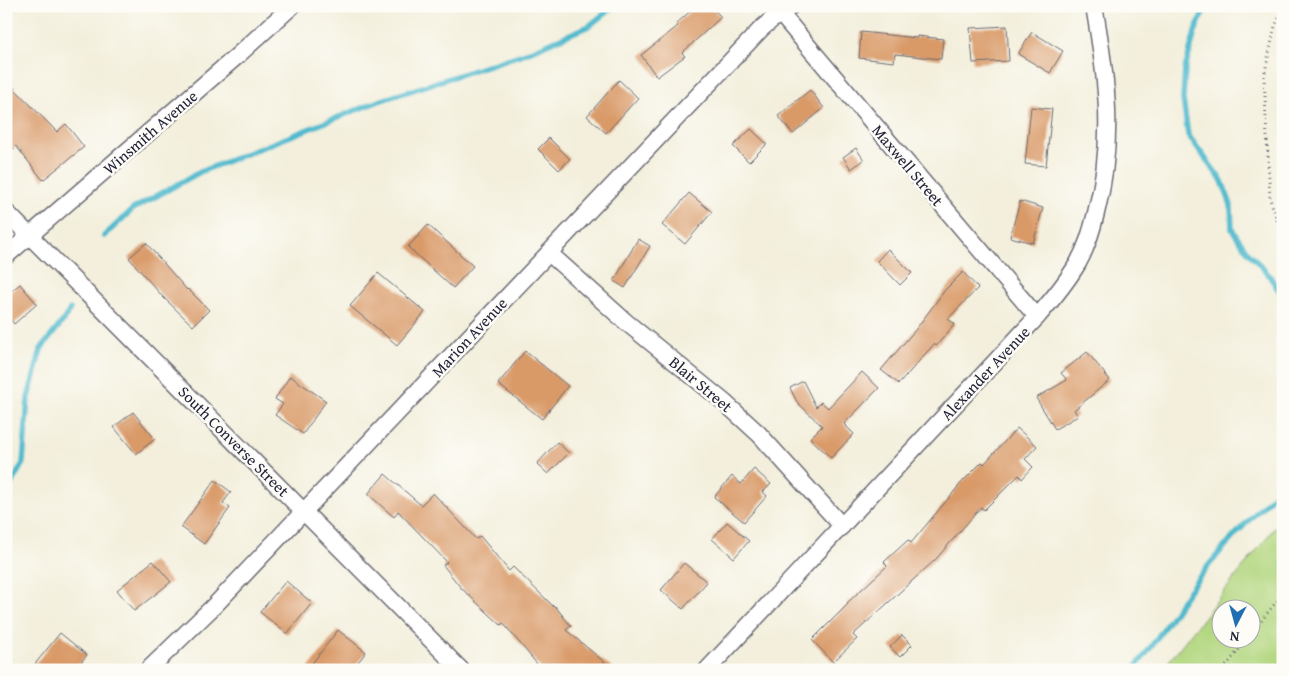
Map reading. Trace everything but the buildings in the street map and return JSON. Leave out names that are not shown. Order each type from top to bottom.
[{"type":"street","name":"Winsmith Avenue","points":[[6,256],[292,6]]},
{"type":"street","name":"Alexander Avenue","points":[[707,670],[1037,317],[1062,288],[1079,261],[1091,232],[1104,178],[1108,129],[1104,64],[1094,6]]},
{"type":"street","name":"Maxwell Street","points":[[785,10],[1037,317]]},
{"type":"street","name":"Marion Avenue","points":[[148,670],[216,604],[762,28],[785,10]]},
{"type":"street","name":"South Converse Street","points":[[6,212],[461,670]]},
{"type":"street","name":"Blair Street","points":[[549,253],[626,322],[724,402],[759,434],[842,526]]},
{"type":"path","points":[[1283,9],[1275,26],[1264,76],[1270,199],[1283,238]]},
{"type":"path","points":[[1262,620],[1283,593]]},
{"type":"path","points":[[1223,670],[1240,648]]},
{"type":"green space","points":[[1283,517],[1283,670],[1162,670],[1212,607],[1212,648],[1262,648],[1262,598],[1219,598]]},
{"type":"waterway","points":[[104,236],[133,209],[200,172],[379,101],[526,53],[589,26],[614,6]]},
{"type":"waterway","points":[[1206,6],[1195,32],[1185,69],[1183,99],[1188,135],[1222,181],[1231,205],[1232,229],[1247,251],[1269,275],[1283,297]]},
{"type":"waterway","points":[[6,493],[23,463],[28,398],[41,349],[70,309]]},
{"type":"waterway","points":[[1133,670],[1188,592],[1221,550],[1283,486]]}]
